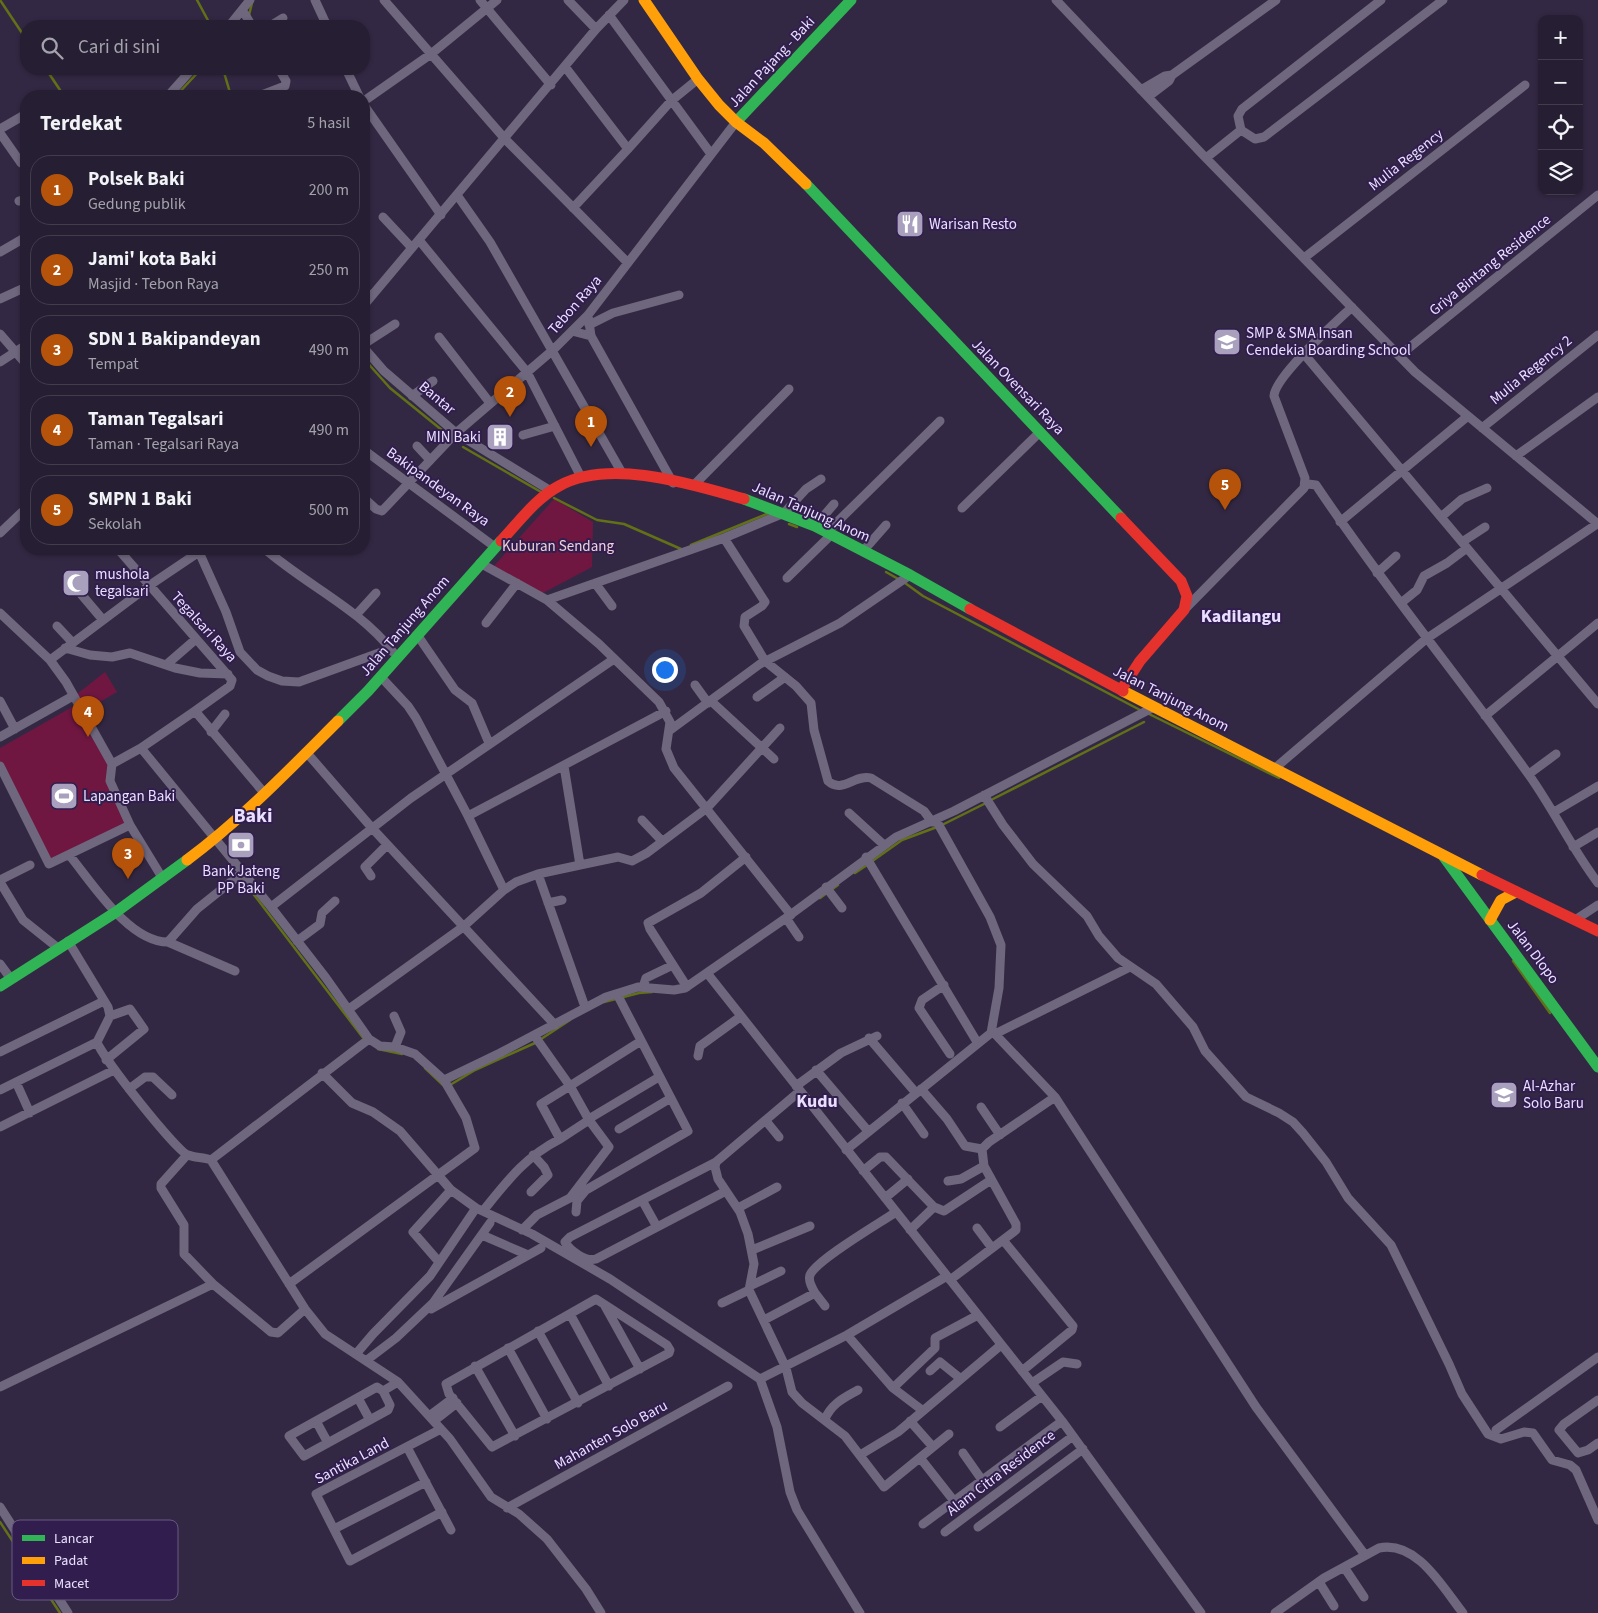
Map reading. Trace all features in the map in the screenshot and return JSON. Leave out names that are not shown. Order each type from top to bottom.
[{"type":"main road","name":"Jalan Ovensari Raya","points":[[644,0],[698,79],[736,122],[764,143],[801,179],[1181,581],[1187,596],[1184,610]]},
{"type":"main road","name":"Jalan Pajang - Baki","points":[[736,122],[851,0]]},
{"type":"main road","name":"Jalan Tanjung Anom","points":[[0,986],[63,944],[116,912],[216,838],[307,753],[381,676],[394,654],[418,636],[480,563],[551,491],[581,477],[599,473],[622,473],[694,485],[745,498],[815,526],[864,550],[904,579],[1121,690],[1148,711],[1274,769],[1516,892],[1598,931]]},
{"type":"main road","points":[[1121,690],[1140,661],[1184,610]]},
{"type":"main road","name":"Jalan Dlopo","points":[[1444,856],[1598,1067]]},
{"type":"main road","points":[[1490,920],[1502,900],[1516,892]]},
{"type":"street","points":[[315,0],[324,20]]},
{"type":"street","points":[[384,0],[505,138],[628,263]]},
{"type":"street","points":[[480,0],[551,85]]},
{"type":"street","points":[[370,97],[431,54],[497,0]]},
{"type":"street","points":[[568,0],[596,29]]},
{"type":"street","points":[[370,297],[566,68],[596,29],[624,0]]},
{"type":"street","points":[[1056,0],[1398,356],[1598,524],[1426,639],[1274,769]]},
{"type":"street","points":[[1145,94],[1169,81],[1172,75],[1276,0]]},
{"type":"street","points":[[1381,0],[1242,109],[1238,116],[1241,130],[1256,139],[1264,137],[1443,0]]},
{"type":"street","points":[[235,20],[251,1]]},
{"type":"street","points":[[243,11],[248,20]]},
{"type":"street","points":[[609,15],[711,154]]},
{"type":"street","points":[[280,20],[284,18]]},
{"type":"street","points":[[566,68],[628,149]]},
{"type":"street","points":[[173,90],[187,75]]},
{"type":"street","points":[[282,75],[286,84],[283,90]]},
{"type":"street","points":[[349,75],[356,90]]},
{"type":"street","points":[[573,208],[672,100],[698,79]]},
{"type":"street","name":"Mulia Regency","points":[[1304,258],[1525,85]]},
{"type":"street","points":[[370,114],[441,215]]},
{"type":"street","points":[[0,129],[20,117]]},
{"type":"street","name":"Tebon Raya","points":[[370,504],[382,511],[455,435],[553,350],[572,331],[588,320],[628,263],[736,122]]},
{"type":"street","points":[[1206,158],[1241,130]]},
{"type":"street","points":[[0,133],[20,162]]},
{"type":"street","points":[[457,195],[490,242],[622,473]]},
{"type":"street","name":"Griya Bintang Residence","points":[[1398,356],[1598,195]]},
{"type":"street","points":[[383,216],[412,248]]},
{"type":"street","points":[[0,252],[20,240]]},
{"type":"street","points":[[419,240],[527,372],[581,477]]},
{"type":"street","points":[[0,299],[20,289]]},
{"type":"street","points":[[674,482],[591,336],[588,320],[679,295]]},
{"type":"street","points":[[1304,487],[1305,478],[1274,396],[1280,381],[1304,354],[1352,307]]},
{"type":"street","points":[[370,340],[395,324]]},
{"type":"street","points":[[572,331],[591,336]]},
{"type":"street","points":[[0,334],[20,357]]},
{"type":"street","name":"Mulia Regency 2","points":[[1482,428],[1598,334]]},
{"type":"street","points":[[440,337],[490,403]]},
{"type":"street","points":[[0,362],[20,349]]},
{"type":"street","points":[[1304,354],[1598,704]]},
{"type":"street","name":"Bantar","points":[[370,355],[384,371],[455,435],[551,491]]},
{"type":"street","points":[[412,396],[434,381]]},
{"type":"street","points":[[694,485],[789,389]]},
{"type":"street","points":[[1516,456],[1598,397]]},
{"type":"street","points":[[1340,522],[1468,416]]},
{"type":"street","points":[[787,578],[940,421]]},
{"type":"street","points":[[523,435],[555,426]]},
{"type":"street","points":[[962,508],[1040,432]]},
{"type":"street","points":[[417,446],[430,460]]},
{"type":"street","name":"Bakipandeyan Raya","points":[[370,454],[495,547]]},
{"type":"street","points":[[547,600],[724,538],[784,513],[806,489],[821,479]]},
{"type":"street","points":[[1184,610],[1304,487],[1311,484],[1316,485],[1376,573],[1401,603],[1426,639],[1529,774],[1554,812],[1573,847],[1598,883]]},
{"type":"street","points":[[1440,517],[1462,499],[1487,488]]},
{"type":"street","points":[[815,526],[834,504]]},
{"type":"street","points":[[0,533],[20,514]]},
{"type":"street","points":[[864,550],[886,525]]},
{"type":"street","points":[[1401,603],[1417,590],[1424,576],[1447,563],[1485,527]]},
{"type":"street","points":[[724,538],[764,598],[762,606],[746,617],[743,623],[765,661],[785,677],[811,703],[814,730],[828,781],[840,786],[862,778],[870,778],[924,811],[936,823],[990,917],[1001,945],[999,988],[993,1034]]},
{"type":"street","name":"Tegalsari Raya","points":[[123,555],[232,680],[230,686],[195,711]]},
{"type":"street","name":"Tegalsari Raya","points":[[50,660],[193,555]]},
{"type":"street","points":[[202,555],[226,612],[240,652],[257,670],[268,676],[282,681],[299,682],[394,654],[356,615],[272,555]]},
{"type":"street","points":[[1376,573],[1396,556]]},
{"type":"street","points":[[480,563],[547,600],[614,659],[666,711],[670,722],[666,749],[668,758],[746,857],[799,937]]},
{"type":"street","points":[[669,731],[765,661],[840,623],[904,579]]},
{"type":"street","points":[[486,623],[517,583]]},
{"type":"street","points":[[596,583],[612,606]]},
{"type":"street","points":[[356,615],[376,593]]},
{"type":"street","points":[[81,594],[103,620]]},
{"type":"street","points":[[0,613],[50,660],[73,696],[112,764],[110,781],[130,825],[163,879]]},
{"type":"street","points":[[1485,716],[1598,623]]},
{"type":"street","points":[[57,626],[68,645],[90,655],[112,658],[130,653],[200,674],[228,674]]},
{"type":"street","points":[[418,636],[455,690],[472,703],[489,743]]},
{"type":"street","points":[[166,665],[196,639]]},
{"type":"street","points":[[271,907],[446,773],[614,659]]},
{"type":"street","points":[[381,676],[408,706],[446,773],[504,890]]},
{"type":"street","points":[[757,697],[785,677]]},
{"type":"street","points":[[695,685],[710,702],[774,759]]},
{"type":"street","points":[[0,737],[73,696]]},
{"type":"street","points":[[0,701],[15,728]]},
{"type":"street","points":[[112,764],[141,748],[195,711],[265,794]]},
{"type":"street","points":[[468,816],[666,711]]},
{"type":"street","points":[[448,1084],[537,1039],[555,1025],[585,1007],[643,987],[674,990],[687,987],[708,976],[869,861],[884,845],[896,837],[936,823],[986,799],[1148,711]]},
{"type":"street","points":[[211,732],[225,714]]},
{"type":"street","points":[[349,1009],[463,927],[504,890],[516,882],[538,874],[618,857],[632,862],[708,808],[780,728]]},
{"type":"street","points":[[141,748],[297,940],[349,1009],[367,1040],[380,1046],[395,1047],[415,1054],[448,1084],[466,1118],[476,1146],[439,1176],[289,1284]]},
{"type":"street","points":[[307,753],[372,828],[555,1025]]},
{"type":"street","points":[[1529,774],[1556,754]]},
{"type":"street","points":[[0,766],[46,862],[49,864],[70,856],[130,825]]},
{"type":"street","points":[[564,766],[580,865]]},
{"type":"street","points":[[1554,812],[1598,786]]},
{"type":"street","points":[[986,799],[1033,864],[1087,916],[1107,946],[1130,967],[1146,976],[1169,998],[1193,1027],[1205,1051],[1246,1097],[1293,1122],[1326,1162],[1348,1198],[1391,1245],[1462,1394],[1488,1434],[1501,1439],[1524,1432],[1535,1435],[1552,1460],[1570,1465],[1576,1470],[1598,1520]]},
{"type":"street","points":[[849,813],[884,845]]},
{"type":"street","points":[[642,820],[662,841]]},
{"type":"street","points":[[1573,847],[1598,832]]},
{"type":"street","points":[[371,876],[366,867],[388,845]]},
{"type":"street","points":[[70,856],[116,912],[140,934],[154,941],[168,942],[236,971]]},
{"type":"street","points":[[687,987],[650,929],[650,921],[701,893],[746,857]]},
{"type":"street","points":[[869,861],[977,1042]]},
{"type":"street","points":[[30,865],[0,881],[24,920],[63,944],[104,1001],[110,1016]]},
{"type":"street","points":[[168,942],[197,909],[242,872]]},
{"type":"street","points":[[538,874],[585,1007]]},
{"type":"street","points":[[829,890],[842,908]]},
{"type":"street","points":[[548,902],[562,900]]},
{"type":"street","points":[[297,940],[320,924],[322,913],[335,901]]},
{"type":"street","points":[[1576,920],[1598,905]]},
{"type":"street","points":[[0,964],[11,979]]},
{"type":"street","points":[[643,987],[646,978],[673,965]]},
{"type":"street","points":[[846,1150],[977,1042],[1130,967]]},
{"type":"street","points":[[708,976],[1062,1421],[1201,1613]]},
{"type":"street","points":[[944,985],[922,1000],[918,1008],[950,1054]]},
{"type":"street","points":[[576,1212],[577,1201],[586,1190],[688,1131],[618,996]]},
{"type":"street","points":[[0,1052],[104,1001]]},
{"type":"street","points":[[0,1090],[97,1042],[110,1016],[130,1009],[144,1029],[106,1060]]},
{"type":"street","points":[[394,1016],[401,1032],[395,1047]]},
{"type":"street","points":[[698,1056],[700,1046],[740,1017]]},
{"type":"street","points":[[993,1034],[1055,1098],[1256,1408],[1365,1556]]},
{"type":"street","points":[[726,1191],[593,1260],[586,1258],[566,1245],[565,1242],[570,1237],[716,1162],[766,1121],[816,1070],[873,1037],[918,1091],[947,1119],[965,1146],[982,1149],[1055,1098]]},
{"type":"street","points":[[522,1230],[537,1216],[570,1198],[609,1148],[608,1143],[590,1119],[571,1085],[537,1039]]},
{"type":"street","points":[[211,1160],[367,1040]]},
{"type":"street","points":[[560,1139],[541,1104],[641,1041]]},
{"type":"street","points":[[97,1042],[106,1060],[129,1089],[187,1155],[211,1160],[305,1309],[330,1338],[367,1360],[398,1382],[442,1429],[466,1459],[491,1497],[519,1514],[547,1538],[601,1613]]},
{"type":"street","points":[[0,1127],[114,1070]]},
{"type":"street","points":[[816,1070],[868,1131]]},
{"type":"street","points":[[322,1073],[352,1103],[374,1112],[400,1131],[451,1190],[480,1210],[522,1230],[610,1279],[760,1380],[777,1427],[790,1492],[797,1510],[860,1613]]},
{"type":"street","points":[[356,1354],[430,1276],[480,1210],[533,1155],[660,1076]]},
{"type":"street","points":[[129,1089],[145,1077],[154,1077],[172,1095]]},
{"type":"street","points":[[16,1082],[30,1113]]},
{"type":"street","points":[[619,1129],[671,1098]]},
{"type":"street","points":[[902,1103],[924,1134]]},
{"type":"street","points":[[981,1107],[1000,1135]]},
{"type":"street","points":[[766,1121],[779,1137]]},
{"type":"street","points":[[760,1380],[847,1335],[948,1278],[1003,1240],[1016,1228],[984,1166],[982,1149]]},
{"type":"street","points":[[187,1155],[164,1179],[161,1188],[184,1225],[184,1254],[212,1284],[274,1333],[278,1333],[305,1309]]},
{"type":"street","points":[[531,1192],[548,1175],[544,1167],[533,1155]]},
{"type":"street","points":[[863,1171],[882,1156],[934,1207],[944,1212],[991,1180]]},
{"type":"street","points":[[716,1162],[716,1172],[738,1208],[752,1250],[754,1264],[751,1287],[786,1368],[789,1384],[796,1398],[825,1419],[844,1436],[884,1487],[921,1459],[949,1434]]},
{"type":"street","points":[[948,1181],[961,1179],[984,1166]]},
{"type":"street","points":[[885,1198],[908,1180]]},
{"type":"street","points":[[738,1208],[777,1187]]},
{"type":"street","points":[[439,1262],[413,1232],[451,1190]]},
{"type":"street","points":[[642,1200],[657,1227]]},
{"type":"street","points":[[910,1230],[934,1207]]},
{"type":"street","points":[[825,1306],[815,1293],[810,1280],[812,1272],[835,1252],[896,1212]]},
{"type":"street","points":[[367,1360],[396,1338],[446,1288],[490,1223]]},
{"type":"street","points":[[752,1250],[810,1226]]},
{"type":"street","points":[[977,1228],[992,1248]]},
{"type":"street","points":[[482,1234],[528,1255]]},
{"type":"street","points":[[1003,1240],[1073,1326],[1072,1330],[1022,1371]]},
{"type":"street","points":[[422,1314],[542,1248]]},
{"type":"street","points":[[722,1303],[781,1271]]},
{"type":"street","points":[[0,1387],[212,1284]]},
{"type":"street","points":[[764,1320],[815,1293]]},
{"type":"street","points":[[596,1299],[670,1348],[666,1355],[493,1448],[447,1390],[446,1384],[570,1314],[596,1299]]},
{"type":"street","points":[[605,1305],[640,1369]]},
{"type":"street","points":[[570,1314],[609,1386]]},
{"type":"street","points":[[893,1388],[936,1347],[935,1338],[978,1315]]},
{"type":"street","points":[[538,1331],[578,1403]]},
{"type":"street","points":[[847,1335],[893,1388],[922,1410]]},
{"type":"street","points":[[860,1455],[910,1421],[1001,1345]]},
{"type":"street","points":[[508,1348],[547,1419]]},
{"type":"street","points":[[930,1354],[961,1379]]},
{"type":"street","points":[[1496,1430],[1598,1357]]},
{"type":"street","points":[[930,1371],[940,1362]]},
{"type":"street","points":[[1032,1383],[1063,1362],[1077,1364]]},
{"type":"street","points":[[475,1366],[515,1436]]},
{"type":"street","points":[[383,1391],[398,1382]]},
{"type":"street","name":"Mahanten Solo Baru","points":[[507,1508],[728,1386]]},
{"type":"street","points":[[377,1387],[383,1391],[390,1408],[304,1456],[289,1436],[377,1387]]},
{"type":"street","points":[[825,1419],[837,1402],[858,1390]]},
{"type":"street","points":[[1000,1427],[1042,1396]]},
{"type":"street","points":[[358,1398],[370,1420]]},
{"type":"street","points":[[432,1418],[455,1400]]},
{"type":"street","points":[[1598,1400],[1564,1424],[1559,1430],[1578,1453],[1598,1443]]},
{"type":"street","points":[[316,1421],[328,1443]]},
{"type":"street","points":[[910,1421],[933,1447]]},
{"type":"street","points":[[924,1524],[1062,1421]]},
{"type":"street","name":"Santika Land","points":[[442,1429],[316,1494],[350,1561],[442,1512]]},
{"type":"street","name":"Alam Citra Residence","points":[[945,1532],[1073,1436]]},
{"type":"street","name":"Santika Land","points":[[408,1447],[451,1530]]},
{"type":"street","points":[[978,1527],[1083,1449]]},
{"type":"street","points":[[963,1453],[982,1480]]},
{"type":"street","points":[[921,1459],[954,1500]]},
{"type":"street","points":[[334,1530],[426,1482]]},
{"type":"street","points":[[0,1506],[12,1525]]},
{"type":"street","points":[[1275,1613],[1318,1582],[1386,1546],[1414,1557],[1435,1577],[1463,1613]]},
{"type":"street","points":[[1344,1567],[1364,1597]]},
{"type":"street","points":[[1318,1582],[1334,1606]]},
{"type":"street","points":[[60,1600],[68,1613]]},
{"type":"green space","name":"Kuburan Sendang","points":[[554,499],[593,522],[592,567],[541,594],[493,567]]},
{"type":"green space","points":[[105,672],[117,692],[86,710],[77,694]]},
{"type":"green space","name":"Lapangan Baki","points":[[74,706],[108,765],[106,782],[128,828],[53,866],[0,765],[0,748]]},
{"type":"waterway","points":[[0,0],[20,30]]},
{"type":"waterway","points":[[197,0],[208,20]]},
{"type":"waterway","points":[[249,15],[252,3]]},
{"type":"waterway","points":[[50,75],[60,90]]},
{"type":"waterway","points":[[182,90],[195,75]]},
{"type":"waterway","points":[[225,75],[229,90]]},
{"type":"waterway","points":[[370,366],[390,388],[448,435]]},
{"type":"waterway","points":[[463,447],[541,492]]},
{"type":"waterway","points":[[554,498],[597,520],[624,524],[681,549]]},
{"type":"waterway","points":[[691,545],[769,513]]},
{"type":"waterway","points":[[789,524],[797,527]]},
{"type":"waterway","points":[[886,572],[900,580]]},
{"type":"waterway","points":[[905,583],[923,596],[1142,711]]},
{"type":"waterway","points":[[1147,713],[1279,778]]},
{"type":"waterway","points":[[991,800],[1144,722]]},
{"type":"waterway","points":[[942,825],[986,803]]},
{"type":"waterway","points":[[871,862],[902,840],[937,827]]},
{"type":"waterway","points":[[855,873],[867,865]]},
{"type":"waterway","points":[[242,879],[364,1039]]},
{"type":"waterway","points":[[820,898],[838,885]]},
{"type":"waterway","points":[[1513,961],[1550,1013]]},
{"type":"waterway","points":[[604,1002],[639,993],[652,992]]},
{"type":"waterway","points":[[450,1085],[475,1070],[535,1043],[570,1020]]},
{"type":"waterway","points":[[378,1049],[402,1054]]},
{"type":"waterway","points":[[425,1068],[443,1085]]},
{"type":"waterway","points":[[0,1522],[12,1540]]},
{"type":"waterway","points":[[51,1600],[60,1613]]},
{"type":"traffic: fast","points":[[736,122],[851,0]]},
{"type":"traffic: fast","points":[[806,184],[1121,518]]},
{"type":"traffic: fast","points":[[744,499],[815,526],[910,575],[970,609]]},
{"type":"traffic: fast","points":[[338,721],[368,691],[501,541]]},
{"type":"traffic: fast","points":[[1444,857],[1598,1067]]},
{"type":"traffic: fast","points":[[0,986],[116,912],[187,860]]},
{"type":"traffic: slow","points":[[644,0],[698,79],[719,105],[736,122],[764,143],[806,184]]},
{"type":"traffic: slow","points":[[1123,691],[1482,875]]},
{"type":"traffic: slow","points":[[187,860],[246,811],[338,721]]},
{"type":"traffic: slow","points":[[1490,920],[1501,900],[1516,892]]},
{"type":"traffic: jam","points":[[501,541],[528,511],[551,491],[579,478],[602,474],[651,476],[744,499]]},
{"type":"traffic: jam","points":[[1121,518],[1181,581],[1187,596],[1184,610],[1140,661],[1121,690]]},
{"type":"traffic: jam","points":[[970,609],[1123,691]]},
{"type":"traffic: jam","points":[[1482,875],[1598,931]]},
{"type":"place","name":"Warisan Resto","points":[[910,224]]},
{"type":"place","name":"SMP & SMA Insan Cendekia Boarding School","points":[[1227,342]]},
{"type":"place","name":"Jami' kota Baki","points":[[510,417]]},
{"type":"place","name":"MIN Baki","points":[[500,437]]},
{"type":"place","name":"Polsek Baki","points":[[591,447]]},
{"type":"place","name":"SMPN 1 Baki","points":[[1225,510]]},
{"type":"place","name":"mushola tegalsari","points":[[76,583]]},
{"type":"place","name":"Taman Tegalsari","points":[[88,737]]},
{"type":"place","name":"Lapangan Baki","points":[[64,796]]},
{"type":"place","name":"Bank Jateng PP Baki","points":[[241,845]]},
{"type":"place","name":"SDN 1 Bakipandeyan","points":[[128,879]]},
{"type":"place","name":"Al-Azhar Solo Baru","points":[[1504,1095]]},
{"type":"district","name":"Kadilangu","points":[[1241,616]]},
{"type":"district","name":"Baki","points":[[253,816]]},
{"type":"district","name":"Kudu","points":[[817,1101]]}]
